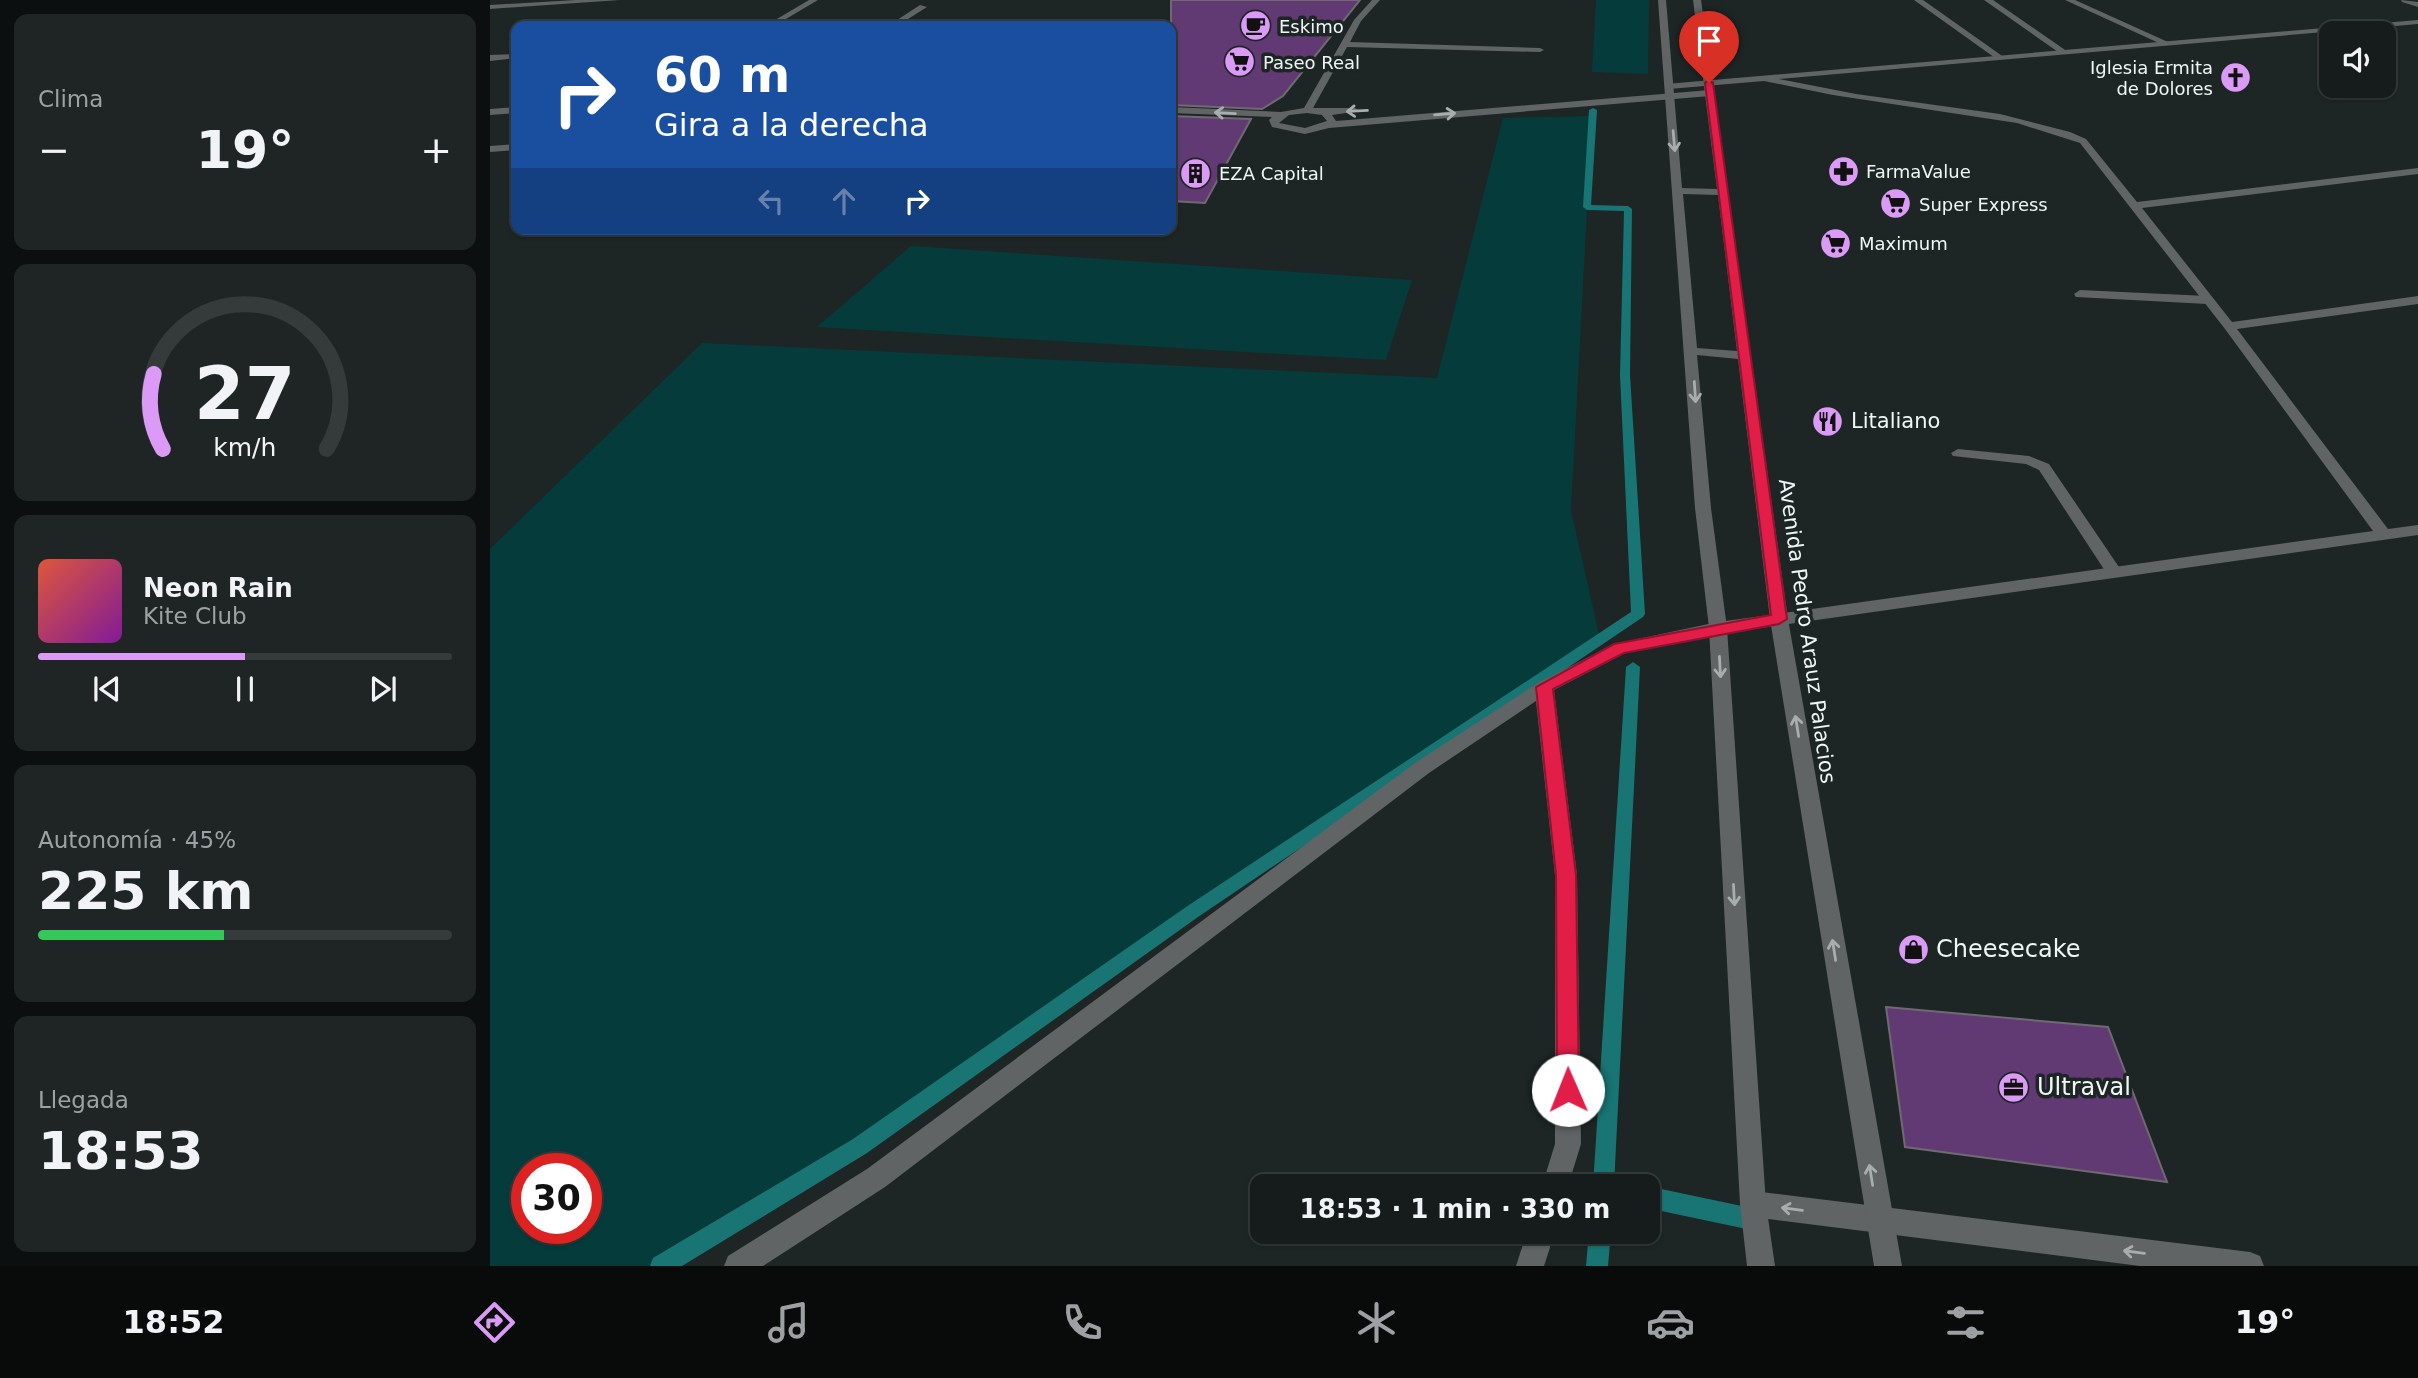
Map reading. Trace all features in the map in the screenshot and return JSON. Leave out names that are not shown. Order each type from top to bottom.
[{"type":"street","points":[[490,7],[616,0]]},
{"type":"street","points":[[778,21],[814,0]]},
{"type":"street","points":[[1307,110],[1358,20],[1377,0]]},
{"type":"street","points":[[1662,0],[1703,508],[1718,628],[1753,1204],[1761,1266]]},
{"type":"street","name":"Avenida Pedro Arauz Palacios","points":[[1697,0],[1779,619],[1888,1266]]},
{"type":"street","points":[[1918,0],[2001,58]]},
{"type":"street","points":[[1988,0],[2064,52]]},
{"type":"street","points":[[2069,0],[2164,42]]},
{"type":"street","points":[[2405,0],[2418,5]]},
{"type":"street","points":[[900,21],[923,7]]},
{"type":"street","points":[[1176,110],[1278,120],[1300,131],[1328,125],[1710,88],[1764,78],[2418,22]]},
{"type":"street","points":[[1344,44],[1540,50]]},
{"type":"street","points":[[490,58],[511,56]]},
{"type":"street","points":[[1764,78],[1807,89],[2009,118],[2055,128],[2083,141],[2229,326],[2384,535]]},
{"type":"street","points":[[1647,87],[1669,91]]},
{"type":"street","points":[[1176,121],[1278,120],[1307,110],[1325,113],[1438,104]]},
{"type":"street","points":[[490,112],[511,110]]},
{"type":"street","points":[[1195,122],[1203,112]]},
{"type":"street","points":[[1325,113],[1332,121],[1328,125]]},
{"type":"street","points":[[490,149],[511,147]]},
{"type":"street","points":[[2134,206],[2418,171]]},
{"type":"street","points":[[1678,191],[1721,192]]},
{"type":"street","points":[[2080,294],[2207,300]]},
{"type":"street","points":[[2229,326],[2418,300]]},
{"type":"street","points":[[1692,351],[1746,356]]},
{"type":"street","points":[[1958,453],[2029,460],[2043,467],[2115,573]]},
{"type":"street","points":[[738,1266],[876,1178],[1422,768],[1544,687],[1620,648],[1718,628],[2418,530]]},
{"type":"street","points":[[1544,687],[1566,875],[1569,1144],[1559,1174]]},
{"type":"street","points":[[1753,1204],[1879,1222],[2250,1266]]},
{"type":"street","points":[[1530,1266],[1537,1244]]},
{"type":"shaded area","points":[[1596,0],[1649,0],[1648,74],[1592,72]]},
{"type":"shaded area","points":[[1592,116],[1571,510],[1600,639],[1192,912],[683,1266],[490,1266],[490,549],[702,343],[1437,378],[1503,118]]},
{"type":"shaded area","points":[[911,246],[1412,280],[1386,360],[817,327]]},
{"type":"building","name":"Paseo Real","points":[[1171,0],[1360,0],[1283,96],[1262,109],[1176,105],[1176,21],[1171,21]]},
{"type":"building","name":"EZA Capital","points":[[1176,116],[1251,119],[1205,203],[1176,201]]},
{"type":"building","name":"Ultraval","points":[[1886,1007],[2108,1027],[2167,1182],[1905,1147]]},
{"type":"waterway","points":[[661,1266],[860,1146],[1192,912],[1638,614],[1625,375],[1628,209],[1587,207],[1593,110]]},
{"type":"waterway","points":[[1604,1174],[1633,667]]},
{"type":"waterway","points":[[1660,1200],[1756,1220]]},
{"type":"waterway","points":[[1597,1266],[1599,1244]]},
{"type":"place","name":"Eskimo","points":[[1256,26]]},
{"type":"place","name":"Paseo Real","points":[[1240,62]]},
{"type":"place","name":"Iglesia Ermita de Dolores","points":[[2236,77]]},
{"type":"place","name":"FarmaValue","points":[[1843,171]]},
{"type":"place","name":"EZA Capital","points":[[1196,173]]},
{"type":"place","name":"Super Express","points":[[1896,204]]},
{"type":"place","name":"Maximum","points":[[1836,243]]},
{"type":"place","name":"Litaliano","points":[[1828,421]]},
{"type":"place","name":"Cheesecake","points":[[1913,949]]},
{"type":"place","name":"Ultraval","points":[[2014,1087]]},
{"type":"route","points":[[1568,1090],[1566,875],[1544,687],[1620,648],[1779,619],[1746,356],[1721,192],[1709,83]]}]
